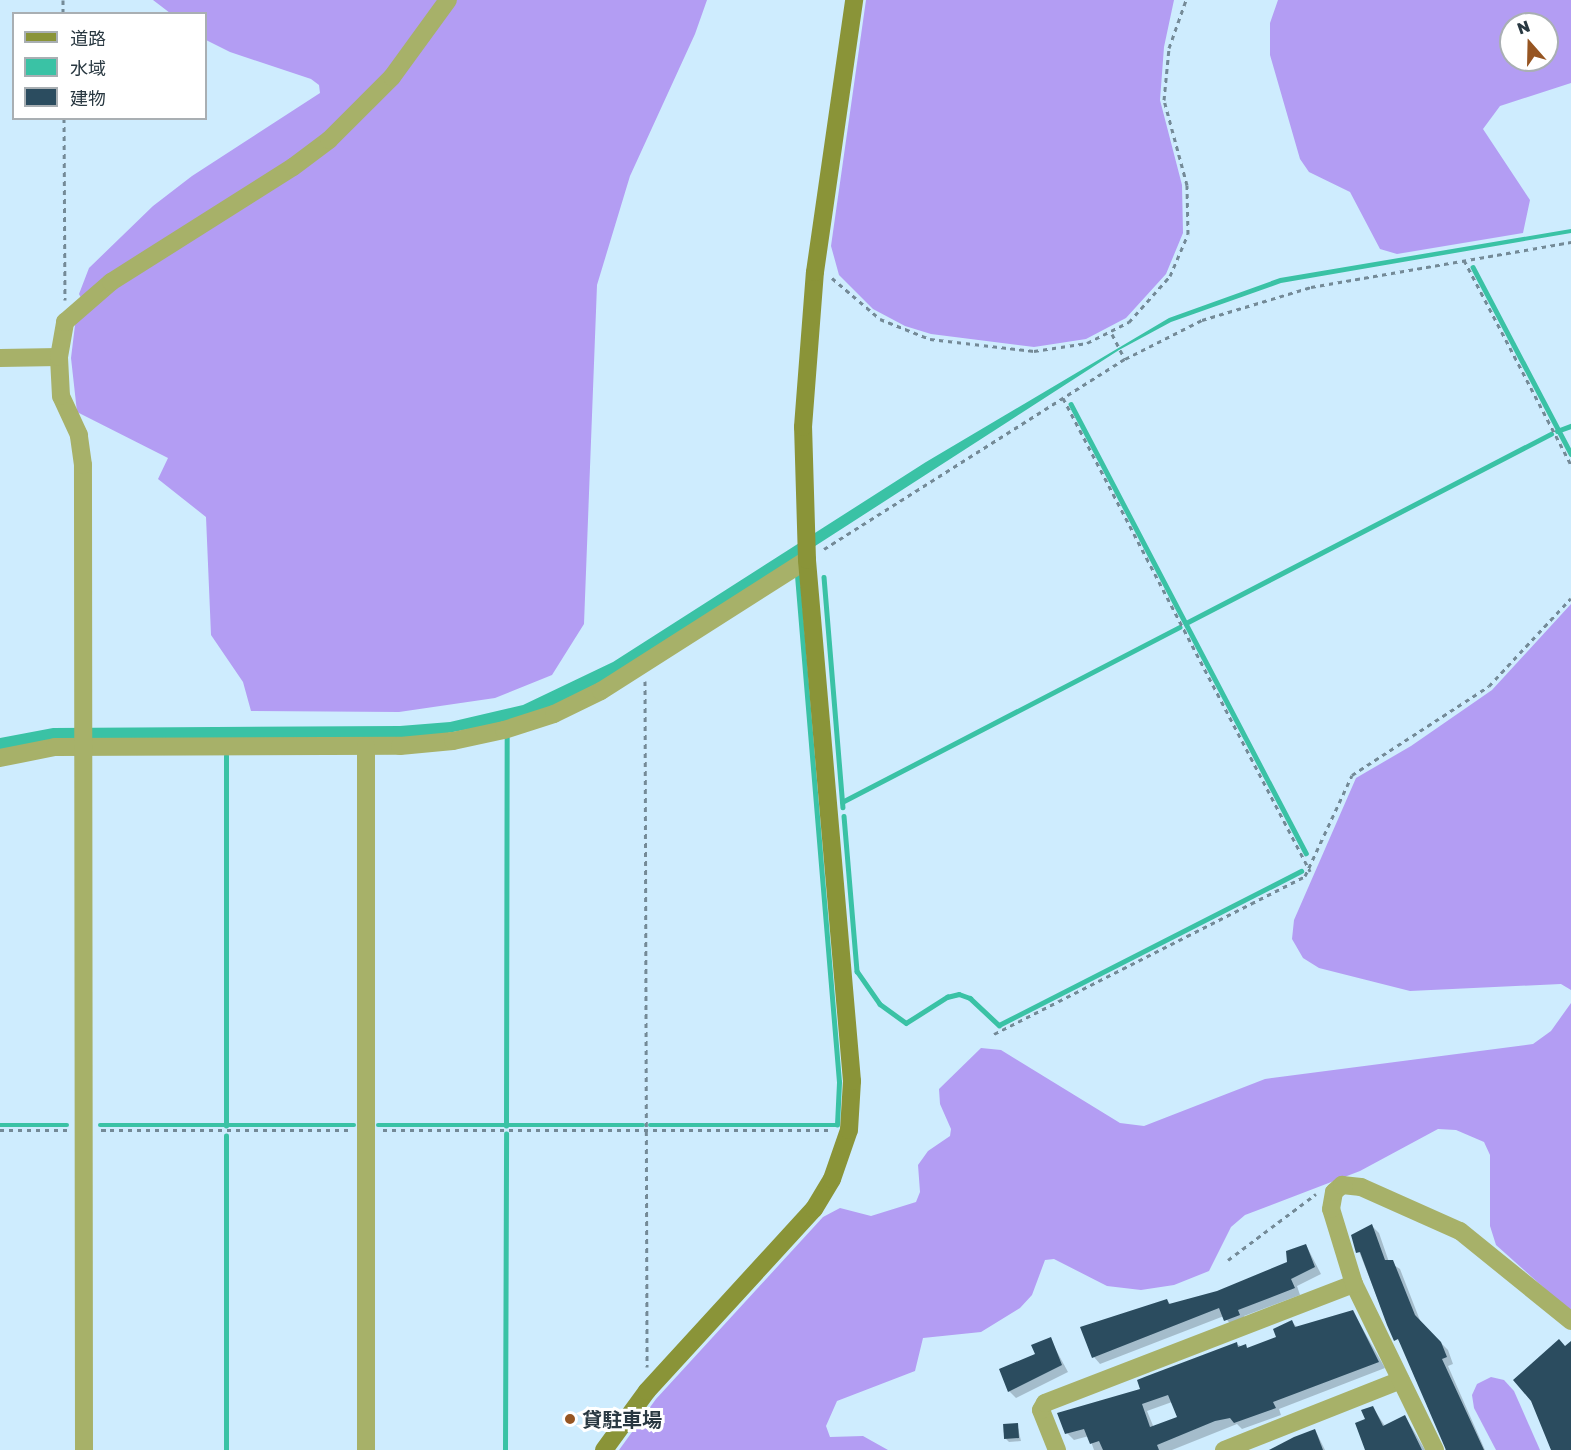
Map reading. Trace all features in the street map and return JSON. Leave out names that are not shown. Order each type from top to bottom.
[{"type":"street","points":[[84,1450],[83,458],[78,435],[61,396],[59,357],[69,315],[111,282],[293,167],[329,140],[392,77],[448,0]]},
{"type":"street","points":[[604,1450],[654,1383],[814,1209],[832,1179],[849,1130],[852,1081],[807,557],[804,386],[815,272],[854,0]]},
{"type":"street","points":[[0,358],[59,357]]},
{"type":"street","points":[[0,758],[84,738],[366,746],[453,741],[512,728],[578,704],[645,664],[807,557]]},
{"type":"street","points":[[366,746],[366,1450]]},
{"type":"street","points":[[1435,1450],[1353,1284],[1331,1209],[1334,1192],[1352,1184],[1460,1231],[1571,1321]]},
{"type":"street","points":[[1057,1450],[1041,1410],[1045,1403],[1353,1284]]},
{"type":"street","points":[[1224,1450],[1401,1380]]},
{"type":"path","points":[[815,272],[836,279],[854,299],[880,319],[930,339],[1034,351],[1061,349],[1113,336],[1159,293],[1180,258],[1188,234],[1187,184],[1164,100],[1169,48],[1186,0]]},
{"type":"path","points":[[64,120],[65,305],[69,315]]},
{"type":"path","points":[[807,557],[1063,398],[1124,357],[1184,328],[1256,301],[1464,260],[1571,242]]},
{"type":"path","points":[[1464,260],[1571,465]]},
{"type":"path","points":[[1113,336],[1124,357]]},
{"type":"path","points":[[1063,398],[1310,871]]},
{"type":"path","points":[[994,1034],[1310,871],[1352,775],[1489,686],[1571,598]]},
{"type":"path","points":[[645,664],[646,1377],[654,1383]]},
{"type":"path","points":[[0,1130],[849,1130]]},
{"type":"path","points":[[1228,1260],[1311,1196],[1323,1190],[1334,1192]]},
{"type":"shaded area","points":[[153,0],[442,0],[416,39],[325,136],[81,298],[79,294],[89,268],[153,206],[192,176],[320,93],[319,85],[311,79],[230,52],[207,40],[207,12],[169,12]]},
{"type":"shaded area","points":[[454,0],[707,0],[695,34],[630,176],[597,285],[584,624],[552,675],[495,698],[399,712],[251,711],[243,682],[211,635],[206,517],[158,479],[168,458],[77,412],[71,358],[75,325],[85,309],[296,171]]},
{"type":"shaded area","points":[[866,0],[1174,0],[1164,47],[1160,100],[1182,185],[1183,233],[1166,274],[1126,318],[1086,339],[1034,347],[931,334],[905,326],[873,309],[839,275],[831,246]]},
{"type":"shaded area","points":[[1278,0],[1571,0],[1571,83],[1500,106],[1483,129],[1530,200],[1523,233],[1397,254],[1380,249],[1350,192],[1309,172],[1300,159],[1270,55],[1270,23]]},
{"type":"shaded area","points":[[1571,604],[1571,990],[1561,984],[1410,991],[1319,968],[1303,958],[1292,939],[1294,920],[1356,778],[1411,746],[1492,690]]},
{"type":"shaded area","points":[[1571,1003],[1571,1312],[1496,1245],[1490,1226],[1490,1155],[1484,1142],[1456,1130],[1438,1129],[1360,1171],[1245,1215],[1231,1227],[1209,1271],[1174,1285],[1141,1290],[1107,1286],[1054,1259],[1045,1260],[1032,1295],[1020,1308],[981,1332],[923,1338],[915,1371],[837,1401],[826,1426],[830,1437],[863,1436],[888,1450],[619,1450],[656,1399],[823,1217],[840,1208],[871,1216],[916,1202],[920,1192],[918,1165],[928,1151],[950,1136],[951,1129],[940,1104],[939,1089],[981,1048],[1001,1050],[1120,1123],[1144,1126],[1265,1079],[1533,1044],[1551,1031]]},
{"type":"shaded area","points":[[1491,1377],[1504,1380],[1514,1391],[1540,1450],[1496,1450],[1474,1408],[1472,1395],[1477,1384]]},
{"type":"water","points":[[1571,229],[1571,233],[1281,283],[1171,322],[1119,350],[620,672],[551,707],[502,723],[426,737],[54,740],[0,751],[0,738],[53,728],[400,726],[450,722],[523,705],[613,662],[926,462],[1169,318],[1280,278]]},
{"type":"building","points":[[1372,1224],[1385,1260],[1393,1260],[1415,1315],[1441,1342],[1447,1357],[1442,1359],[1484,1450],[1446,1450],[1398,1339],[1394,1341],[1387,1325],[1360,1252],[1356,1253],[1351,1235]]},
{"type":"building","points":[[1306,1244],[1315,1267],[1291,1279],[1295,1288],[1238,1310],[1240,1315],[1224,1321],[1219,1308],[1092,1358],[1080,1327],[1167,1299],[1169,1304],[1217,1291],[1287,1262],[1286,1251]]},
{"type":"building","points":[[1353,1310],[1379,1362],[1273,1402],[1276,1408],[1234,1423],[1230,1418],[1215,1421],[1157,1445],[1159,1450],[1103,1450],[1099,1441],[1090,1444],[1084,1429],[1065,1434],[1057,1413],[1140,1389],[1137,1380],[1237,1342],[1238,1347],[1246,1344],[1247,1348],[1276,1337],[1273,1329],[1292,1320],[1295,1327]],"holes":[[[1168,1395],[1177,1417],[1150,1427],[1142,1404]]]},
{"type":"building","points":[[1051,1337],[1062,1365],[1008,1392],[999,1369],[1035,1354],[1031,1345]]},
{"type":"building","points":[[1559,1339],[1565,1346],[1571,1341],[1571,1450],[1551,1450],[1531,1401],[1513,1380]]},
{"type":"building","points":[[1373,1406],[1383,1426],[1405,1415],[1422,1450],[1365,1450],[1355,1423],[1365,1419],[1361,1410]]},
{"type":"building","points":[[1018,1423],[1019,1438],[1004,1439],[1003,1424]]},
{"type":"building","points":[[1315,1429],[1323,1450],[1269,1450],[1294,1437]]},
{"type":"waterway","points":[[1473,267],[1571,454]]},
{"type":"waterway","points":[[1071,404],[1306,853]]},
{"type":"waterway","points":[[1557,431],[1571,426]]},
{"type":"waterway","points":[[1186,623],[1551,434]]},
{"type":"waterway","points":[[650,1125],[837,1125],[839,1082],[797,576]]},
{"type":"waterway","points":[[824,577],[843,807]]},
{"type":"waterway","points":[[842,802],[1179,627]]},
{"type":"waterway","points":[[506,1126],[507,738]]},
{"type":"waterway","points":[[226,756],[226,1126]]},
{"type":"waterway","points":[[844,816],[857,971],[880,1004],[906,1023],[947,997],[959,994],[970,998],[999,1025],[1301,871]]},
{"type":"waterway","points":[[0,1125],[67,1125]]},
{"type":"waterway","points":[[100,1125],[354,1125]]},
{"type":"waterway","points":[[378,1125],[643,1125]]},
{"type":"waterway","points":[[505,1450],[506,1134]]},
{"type":"waterway","points":[[226,1136],[226,1450]]},
{"type":"place","name":"貸駐車場","points":[[570,1419]]}]
